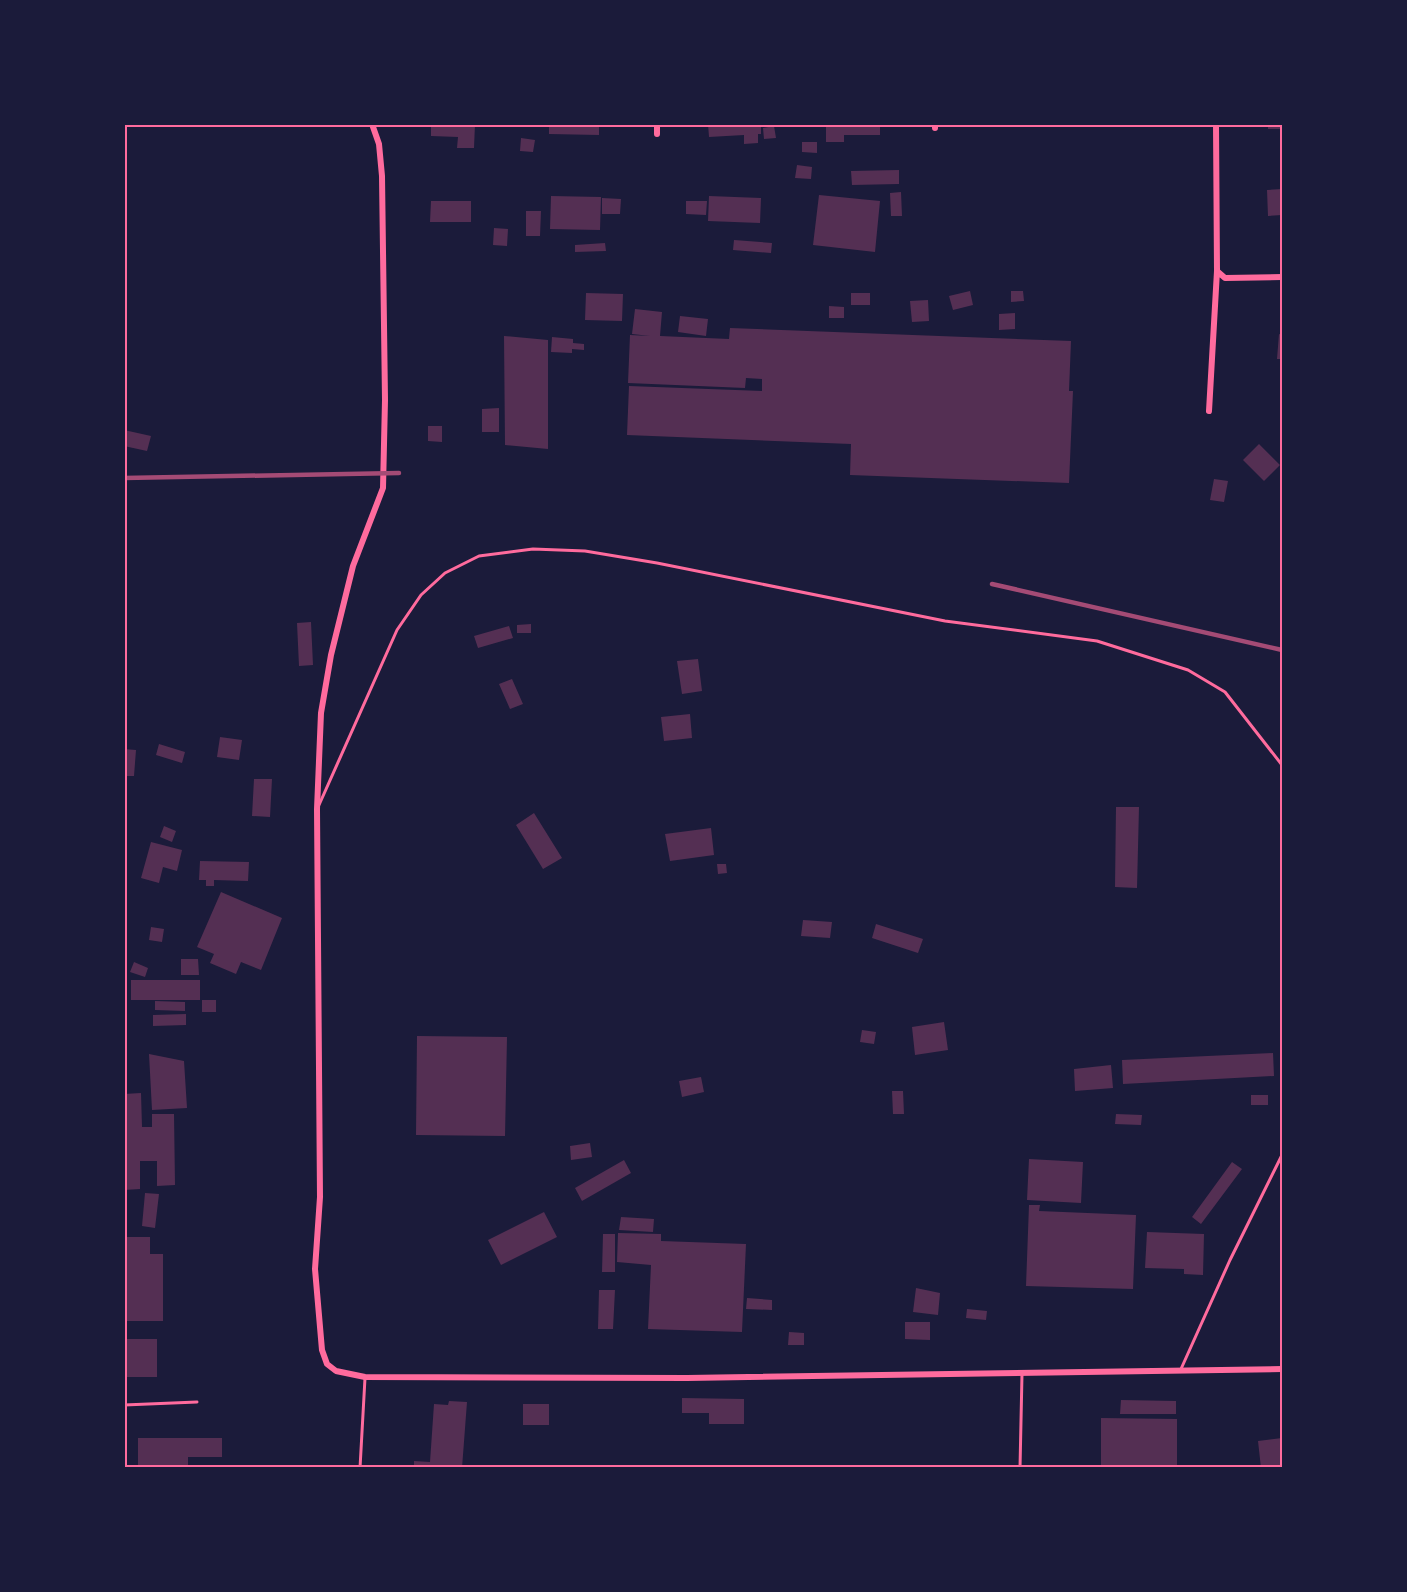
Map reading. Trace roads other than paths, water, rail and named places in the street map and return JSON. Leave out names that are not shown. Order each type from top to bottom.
[{"type":"street","points":[[372,124],[379,144],[382,176],[385,400],[383,488],[353,566],[331,655],[321,713],[317,809],[320,1197],[315,1269],[322,1350],[327,1364],[336,1371],[365,1377],[586,1379],[1282,1369]]},
{"type":"street","points":[[657,124],[657,134]]},
{"type":"street","points":[[1209,411],[1217,271],[1216,124]]},
{"type":"street","points":[[1217,271],[1226,278],[1282,277]]},
{"type":"lane","points":[[317,809],[397,630],[421,595],[445,573],[479,556],[533,549],[585,551],[657,563],[945,621],[1097,641],[1188,670],[1225,693],[1282,765]]},
{"type":"lane","points":[[1181,1369],[1235,1250],[1282,1155]]},
{"type":"lane","points":[[1020,1467],[1022,1374]]},
{"type":"lane","points":[[360,1467],[365,1377]]},
{"type":"lane","points":[[124,1405],[197,1402]]},
{"type":"railway","points":[[124,478],[399,473]]},
{"type":"railway","points":[[992,584],[1282,650]]}]
